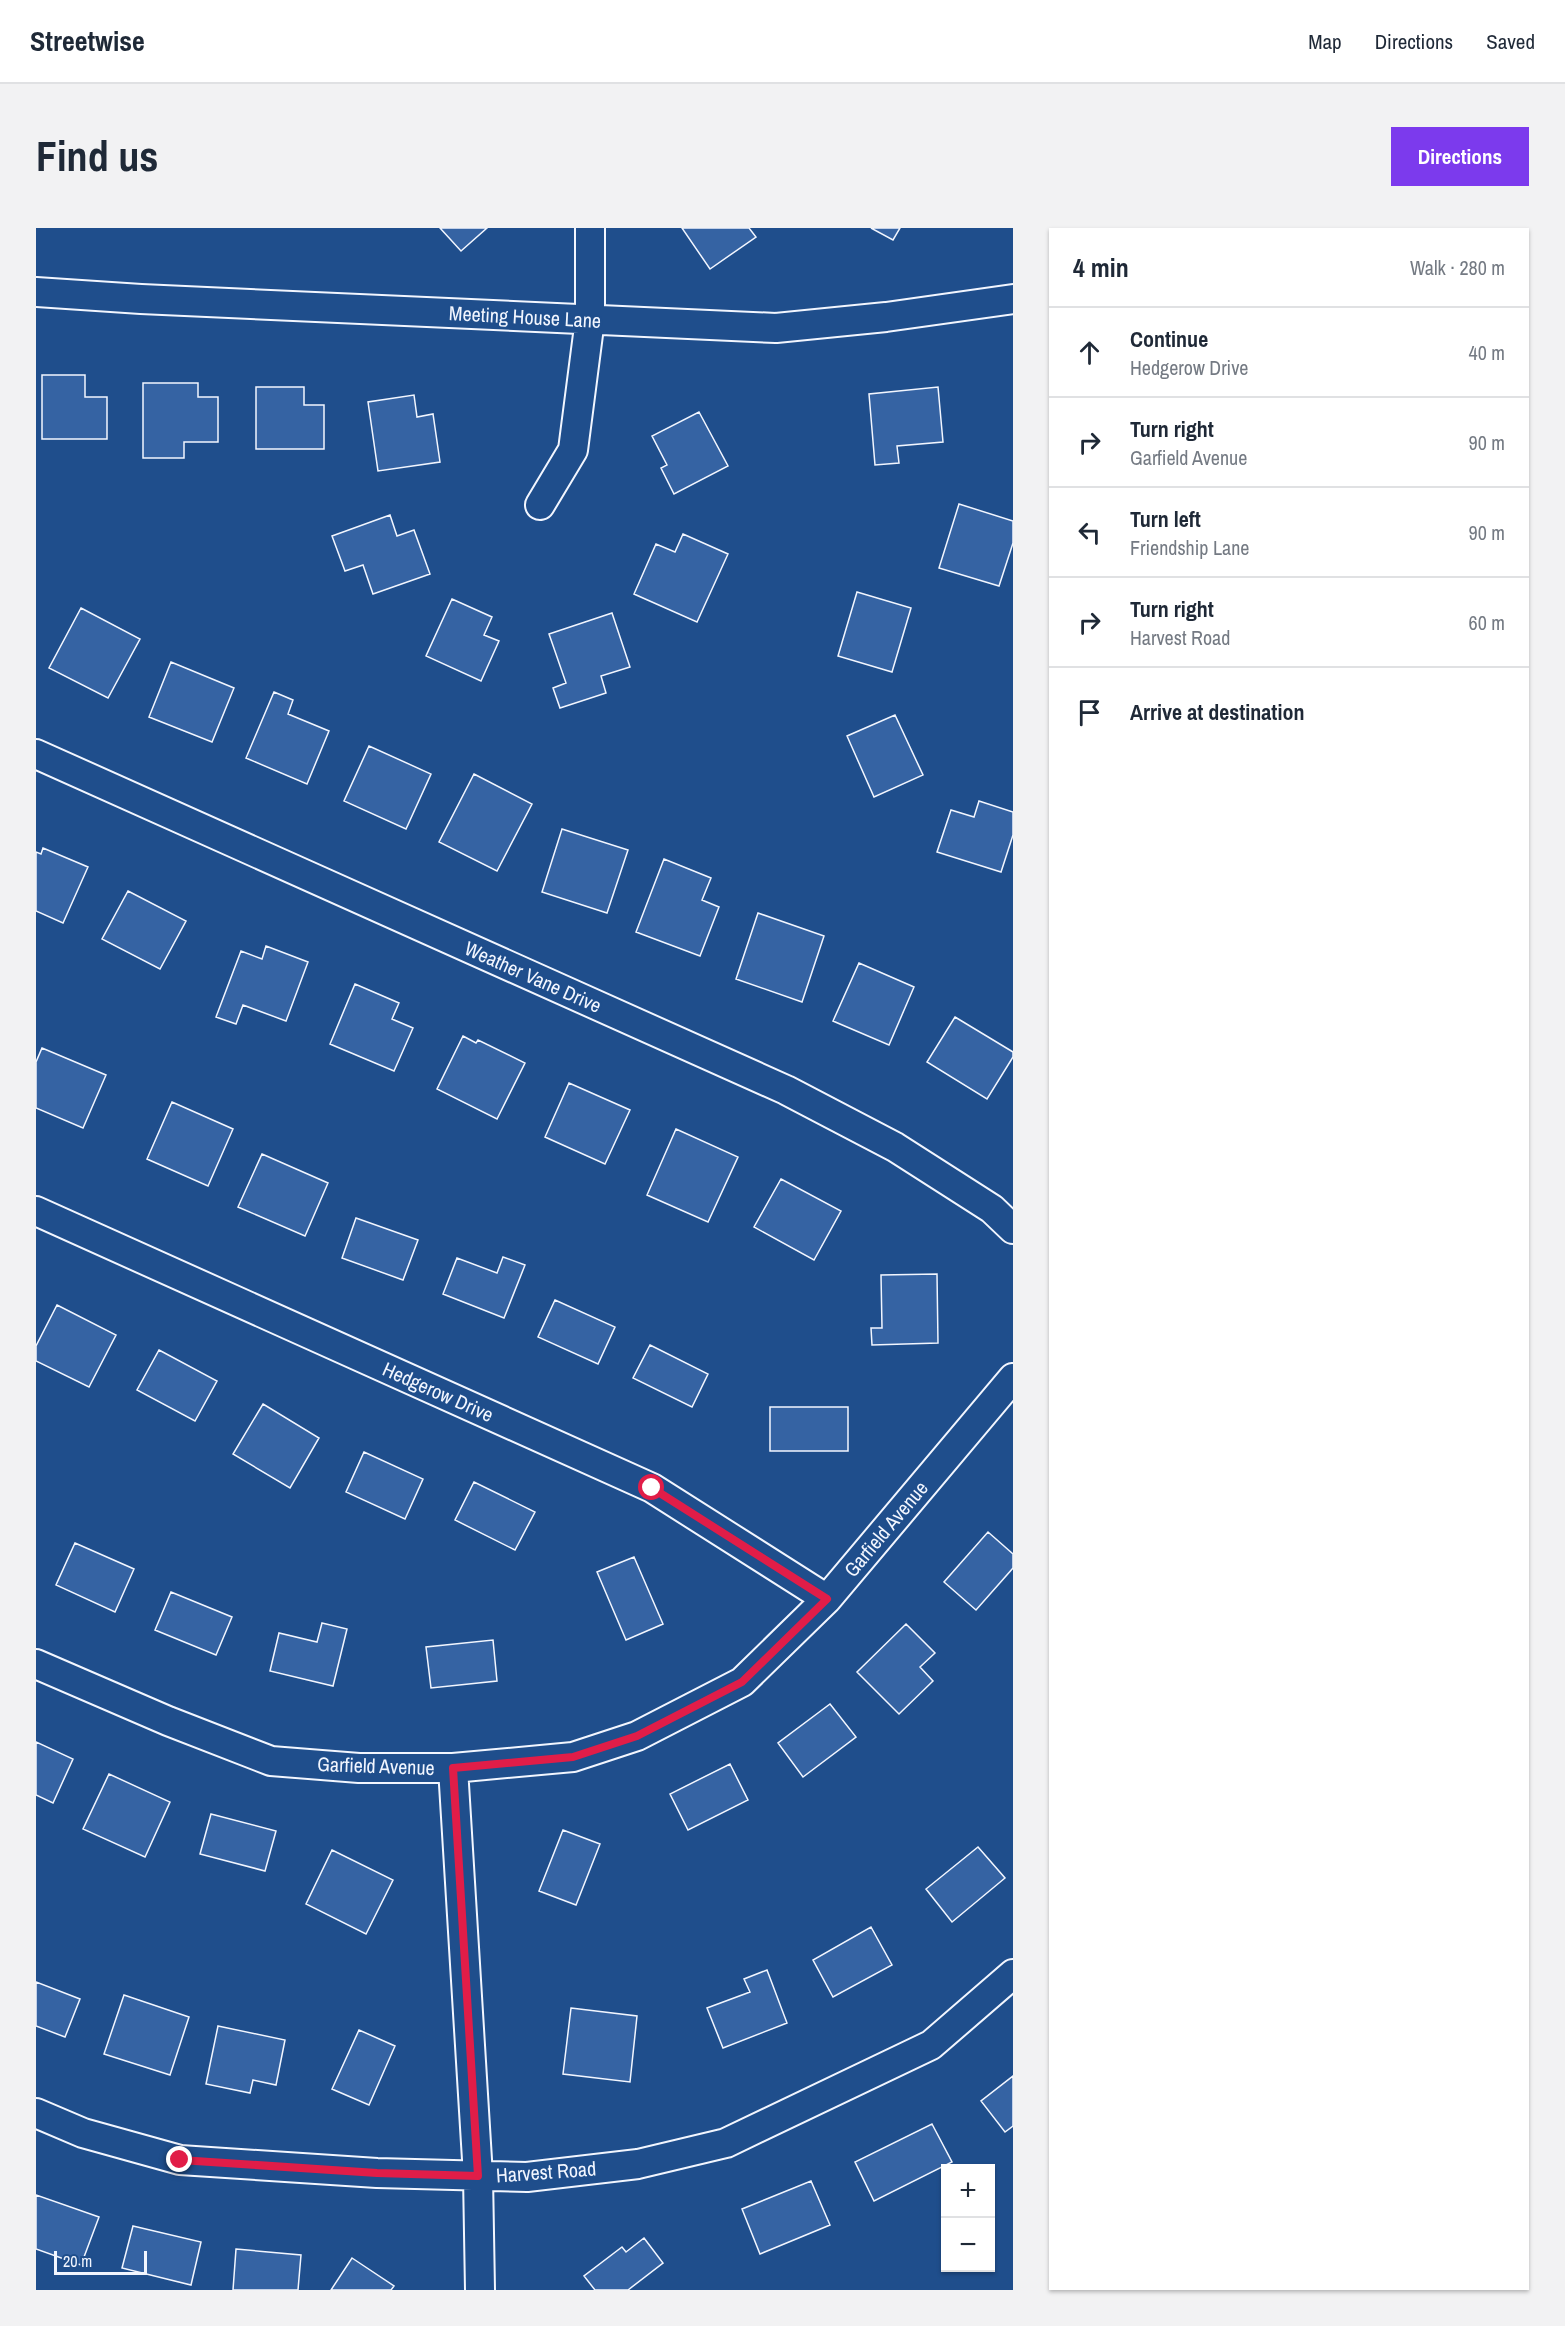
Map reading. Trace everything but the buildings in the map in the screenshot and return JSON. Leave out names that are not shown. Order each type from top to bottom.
[{"type":"street","points":[[540,505],[573,450],[591,320],[591,228]]},
{"type":"street","name":"Meeting House Lane","points":[[36,292],[153,300],[776,328],[886,317],[1013,299]]},
{"type":"street","name":"Weather Vane Drive","points":[[36,754],[786,1090],[895,1147],[992,1209],[1013,1229]]},
{"type":"street","name":"Hedgerow Drive","points":[[36,1211],[652,1488],[827,1599]]},
{"type":"street","name":"Garfield Avenue","points":[[36,1664],[168,1721],[271,1761],[359,1768],[453,1768],[573,1757],[637,1736],[742,1682],[827,1599],[1013,1378]]},
{"type":"street","points":[[453,1768],[478,2176],[480,2290]]},
{"type":"street","name":"Harvest Road","points":[[36,2113],[82,2133],[180,2160],[377,2173],[527,2177],[638,2164],[726,2143],[931,2045],[1013,1974]]},
{"type":"route","points":[[180,2160],[377,2173],[478,2176],[453,1768],[573,1757],[637,1736],[742,1682],[827,1599],[652,1488]]}]
